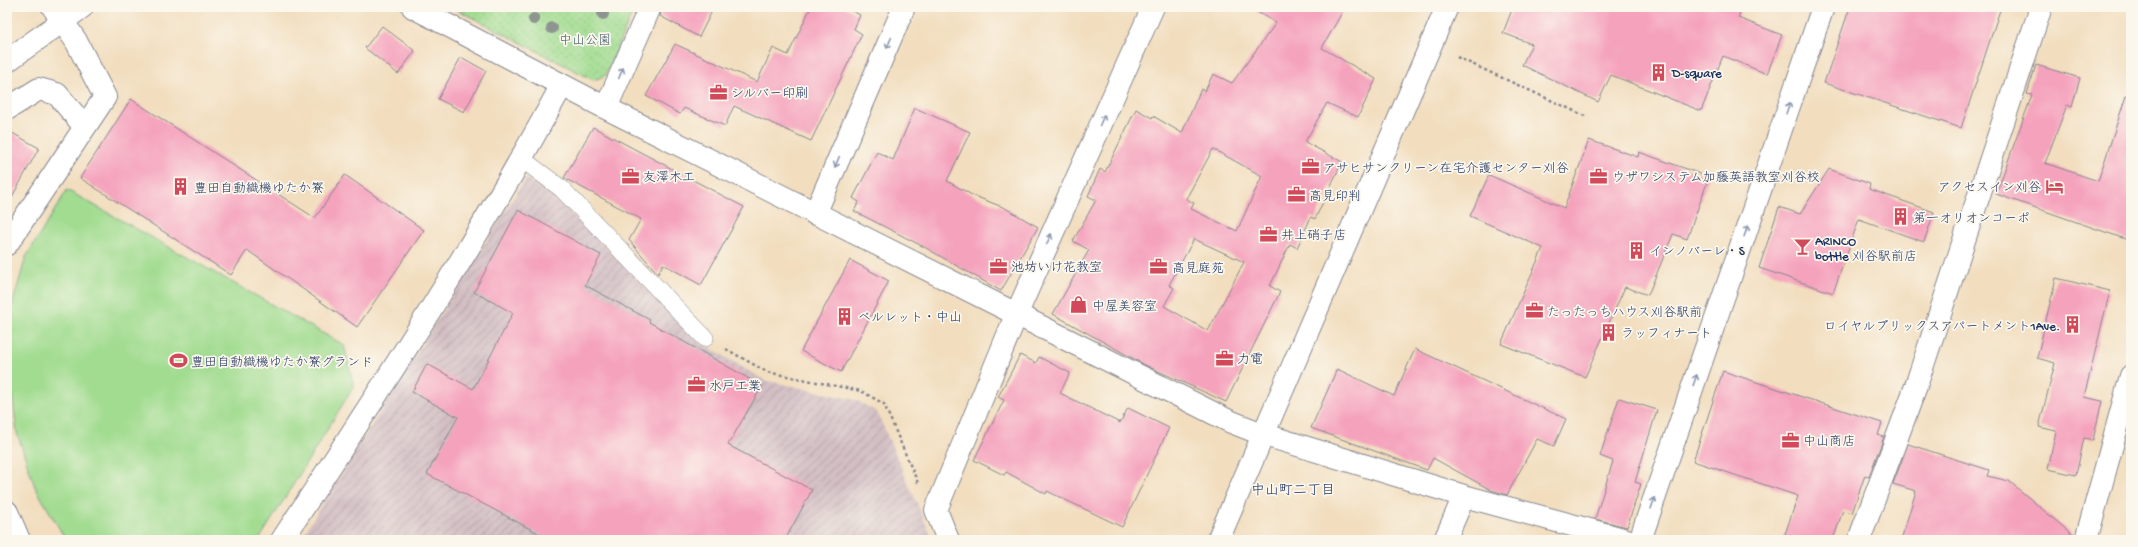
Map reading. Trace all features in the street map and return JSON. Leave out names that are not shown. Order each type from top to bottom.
[{"type":"street","points":[[7,61],[33,44],[58,13],[82,7]]},
{"type":"street","points":[[413,7],[562,86],[1229,421],[1262,434],[1464,496],[1627,540]]},
{"type":"street","points":[[606,108],[650,7]]},
{"type":"street","points":[[815,214],[904,7]]},
{"type":"street","points":[[948,540],[936,510],[1016,313],[1153,7]]},
{"type":"street","points":[[1218,540],[1262,434],[1447,7]]},
{"type":"street","points":[[1640,540],[1823,7]]},
{"type":"street","points":[[1859,540],[1916,386],[2040,7]]},
{"type":"street","points":[[7,244],[84,126],[105,97],[58,13]]},
{"type":"street","points":[[282,540],[380,391],[522,159],[562,86]]},
{"type":"street","points":[[7,110],[39,89],[57,94],[84,126]]},
{"type":"street","points":[[2086,540],[2131,376]]},
{"type":"street","points":[[1445,540],[1464,496]]},
{"type":"street","points":[[7,512],[19,540]]},
{"type":"lane","points":[[522,159],[562,189],[705,338]]},
{"type":"path","points":[[1457,57],[1585,116]]},
{"type":"path","points":[[705,338],[767,372],[861,391],[884,404],[923,494],[936,510]]},
{"type":"shaded area","points":[[526,178],[555,197],[700,342],[764,380],[856,400],[877,412],[933,540],[300,540]]},
{"type":"green space","name":"中山公園","points":[[452,7],[635,7],[605,76],[593,80]]},
{"type":"green space","name":"豊田自動織機ゆたか寮グランド","points":[[67,190],[344,345],[354,386],[259,540],[66,540],[35,487],[17,433],[10,377],[8,319],[26,257]]},
{"type":"building","points":[[662,7],[714,7],[699,37],[660,16]]},
{"type":"building","points":[[811,7],[844,7],[860,15],[854,29],[862,34],[811,141],[734,106],[725,126],[684,108],[680,114],[646,96],[675,44],[757,82],[773,48],[788,55]]},
{"type":"building","points":[[1249,7],[1345,7],[1322,48],[1376,79],[1358,117],[1327,103],[1305,142],[1342,162],[1315,219],[1311,217],[1297,248],[1290,244],[1270,286],[1280,292],[1226,402],[1145,365],[1053,314],[1089,250],[1073,241],[1096,200],[1088,196],[1100,169],[1105,172],[1136,109],[1152,118],[1153,116],[1182,133],[1201,89],[1205,91],[1213,74],[1232,83],[1276,23]],"holes":[[[1213,149],[1262,176],[1237,231],[1191,209],[1194,203],[1186,199]],[[1194,239],[1244,262],[1208,331],[1164,306],[1174,288],[1169,285]]]},
{"type":"building","name":"D-square","points":[[1513,7],[1742,7],[1738,18],[1782,35],[1767,74],[1723,56],[1701,111],[1611,75],[1598,102],[1522,65],[1532,44],[1503,33]]},
{"type":"building","points":[[1850,7],[2001,7],[1961,128],[1824,83]]},
{"type":"building","points":[[382,26],[415,51],[398,74],[365,48]]},
{"type":"building","points":[[461,57],[486,71],[464,112],[438,99]]},
{"type":"building","points":[[2036,65],[2080,78],[2072,107],[2067,105],[2045,163],[2098,181],[2126,96],[2131,97],[2131,241],[1996,194],[2032,95],[2027,94]]},
{"type":"building","points":[[131,99],[315,218],[345,175],[424,230],[357,327],[247,250],[231,275],[80,178]]},
{"type":"building","points":[[915,108],[970,132],[947,181],[972,195],[1005,208],[1038,227],[1001,291],[926,248],[854,211],[859,202],[853,198],[877,152],[893,160]]},
{"type":"building","points":[[593,127],[744,207],[701,285],[663,264],[658,274],[629,240],[641,219],[564,178]]},
{"type":"building","points":[[7,130],[39,148],[7,206]]},
{"type":"building","points":[[1589,140],[1638,157],[1639,152],[1709,177],[1687,239],[1673,234],[1648,295],[1625,287],[1585,377],[1501,344],[1543,248],[1470,216],[1489,175],[1564,208]]},
{"type":"building","points":[[1829,169],[1870,184],[1869,189],[1934,212],[1924,242],[1859,219],[1833,293],[1759,268],[1779,207],[1800,214]]},
{"type":"building","points":[[518,210],[601,255],[585,285],[650,320],[649,322],[762,386],[728,445],[812,490],[785,540],[551,540],[427,474],[458,417],[412,392],[427,364],[473,389],[513,313],[474,292]]},
{"type":"building","name":"ベルレット・中山","points":[[850,260],[889,281],[841,372],[801,351]]},
{"type":"building","points":[[2056,278],[2110,291],[2084,397],[2102,401],[2093,440],[2084,438],[2076,475],[2048,469],[2056,431],[2039,427],[2055,363],[2037,358]]},
{"type":"building","points":[[1415,349],[1566,419],[1554,446],[1537,439],[1507,495],[1491,490],[1433,458],[1427,470],[1311,428],[1337,369],[1394,396]]},
{"type":"building","points":[[1020,355],[1036,363],[1039,357],[1070,373],[1060,393],[1120,423],[1128,408],[1169,428],[1122,527],[1047,491],[1046,494],[1006,472],[1004,475],[974,460],[1004,400],[998,397]]},
{"type":"building","points":[[1723,371],[1882,423],[1878,435],[1884,437],[1869,476],[1865,475],[1852,513],[1843,510],[1833,540],[1783,540],[1798,496],[1693,461]]},
{"type":"building","points":[[1619,398],[1657,410],[1635,482],[1641,484],[1627,527],[1595,519],[1613,461],[1600,456]]},
{"type":"building","points":[[1908,444],[1989,470],[1987,476],[2009,481],[2074,536],[2074,540],[1901,540],[1916,491],[1893,484]]},
{"type":"place","name":"D-square","points":[[1659,72]]},
{"type":"place","name":"シルバー印刷","points":[[718,92]]},
{"type":"place","name":"アサヒサンクリーン在宅介護センター刈谷","points":[[1310,167]]},
{"type":"place","name":"友澤木工","points":[[630,176]]},
{"type":"place","name":"ウザワシステム加藤英語教室刈谷校","points":[[1599,176]]},
{"type":"place","name":"アクセスイン刈谷","points":[[2054,186]]},
{"type":"place","name":"豊田自動織機ゆたか寮","points":[[181,187]]},
{"type":"place","name":"高見印判","points":[[1296,195]]},
{"type":"place","name":"第一オリオンコーポ","points":[[1900,217]]},
{"type":"place","name":"井上硝子店","points":[[1268,234]]},
{"type":"place","name":"ARINCO bottle 刈谷駅前店","points":[[1802,247]]},
{"type":"place","name":"インノバーレ・S","points":[[1636,250]]},
{"type":"place","name":"池坊いけ花教室","points":[[998,266]]},
{"type":"place","name":"高見庭苑","points":[[1159,267]]},
{"type":"place","name":"中屋美容室","points":[[1079,305]]},
{"type":"place","name":"たったっちハウス刈谷駅前","points":[[1534,311]]},
{"type":"place","name":"ベルレット・中山","points":[[845,316]]},
{"type":"place","name":"ロイヤルブリックスアパートメント1Ave.","points":[[2073,325]]},
{"type":"place","name":"ラッフィナート","points":[[1608,332]]},
{"type":"place","name":"力電","points":[[1224,358]]},
{"type":"place","name":"豊田自動織機ゆたか寮グランド","points":[[178,361]]},
{"type":"place","name":"水戸工業","points":[[696,385]]},
{"type":"place","name":"中山商店","points":[[1790,440]]},
{"type":"district","name":"中山町二丁目","points":[[1293,489]]}]
